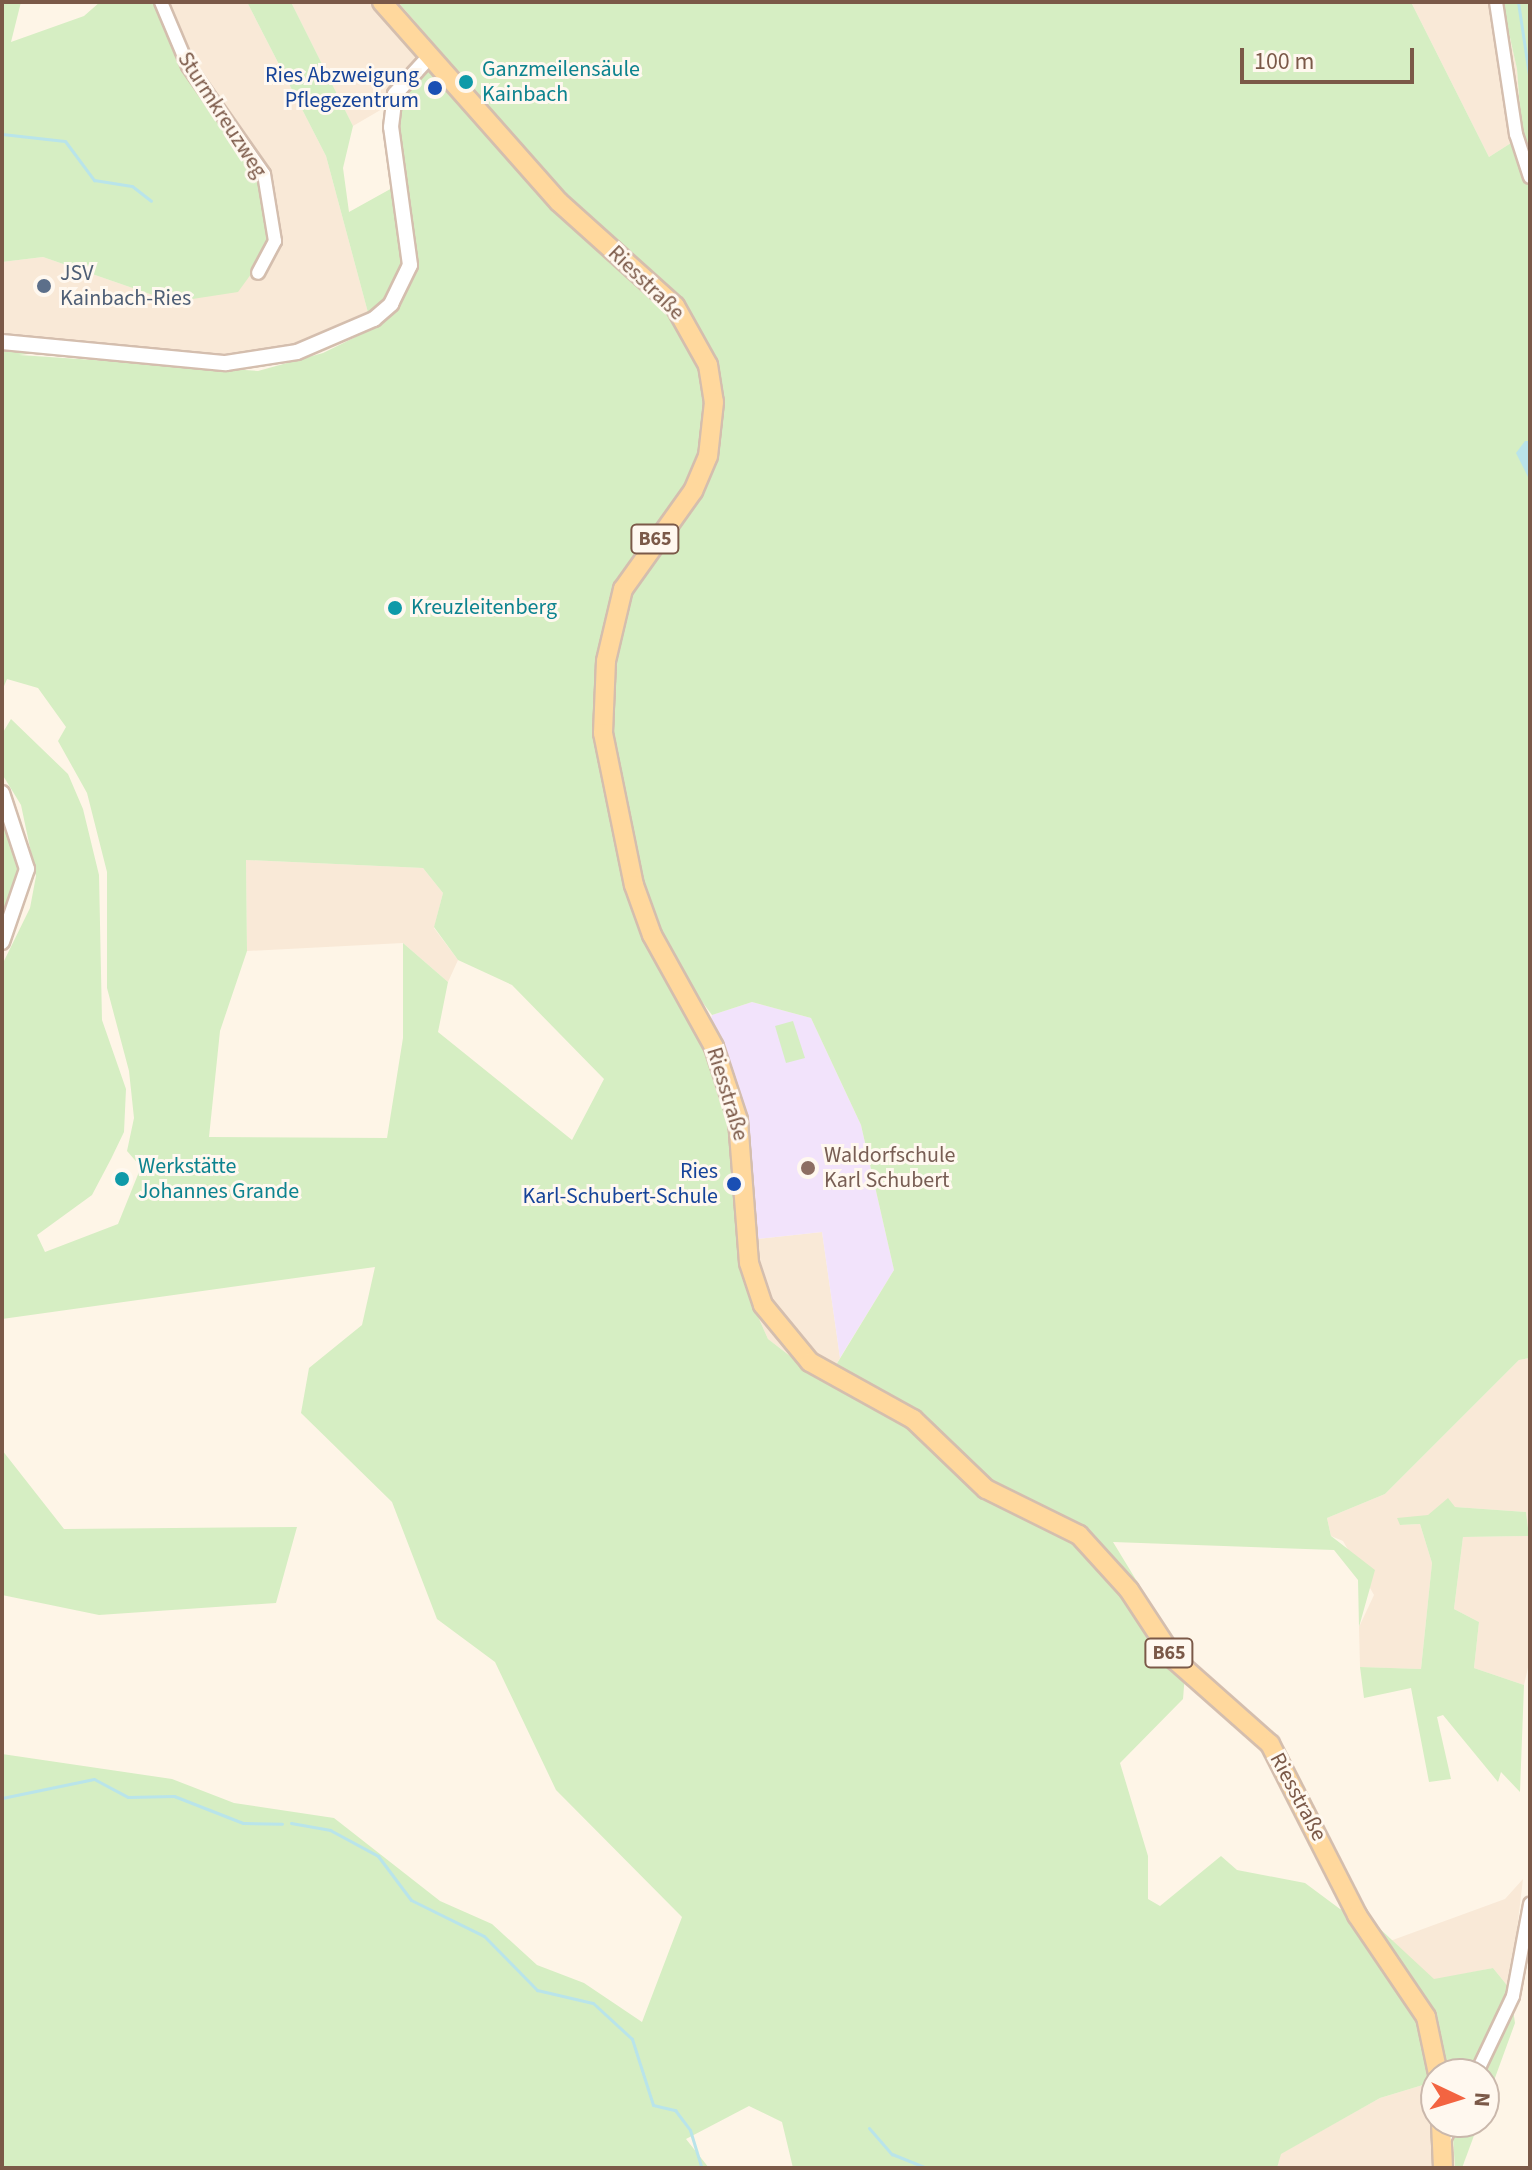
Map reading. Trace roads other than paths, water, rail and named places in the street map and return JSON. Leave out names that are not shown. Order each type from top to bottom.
[{"type":"main road","name":"Riesstraße","points":[[382,2],[559,202],[675,306],[708,365],[714,402],[708,456],[693,491],[623,589],[606,661],[603,733],[634,885],[652,935],[708,1033],[734,1106],[749,1263],[763,1305],[810,1362],[913,1419],[986,1489],[1079,1535],[1129,1590],[1175,1660],[1270,1744],[1357,1915],[1426,2017],[1435,2058]]},
{"type":"main road","points":[[1442,2138],[1443,2168]]},
{"type":"street","name":"Sturmkreuzweg","points":[[161,2],[182,55],[270,191],[275,241],[258,273]]},
{"type":"street","points":[[1496,2],[1530,177]]},
{"type":"street","points":[[2,342],[226,363],[297,352],[374,319],[391,304],[410,265],[391,127],[395,94],[430,56]]},
{"type":"street","points":[[2,793],[27,869],[2,942]]},
{"type":"street","points":[[1484,2058],[1513,1996],[1530,1904]]},
{"type":"street","points":[[1442,2145],[1445,2138]]},
{"type":"water","points":[[1525,441],[1530,441],[1528,477],[1516,453]]},
{"type":"waterway","points":[[1518,2],[1530,81]]},
{"type":"waterway","points":[[2,134],[65,141],[94,180],[132,186],[151,201]]},
{"type":"waterway","points":[[2,1798],[94,1779],[128,1797],[174,1796],[243,1823],[282,1824]]},
{"type":"waterway","points":[[291,1823],[330,1830],[378,1856],[411,1900],[484,1936],[537,1990],[593,2003],[632,2039],[653,2105],[675,2110],[690,2130],[701,2167]]},
{"type":"waterway","points":[[869,2128],[892,2154],[927,2168]]},
{"type":"place","name":"Ganzmeilensäule Kainbach","points":[[466,82]]},
{"type":"place","name":"Ries Abzweigung Pflegezentrum","points":[[435,88]]},
{"type":"place","name":"JSV Kainbach-Ries","points":[[44,286]]},
{"type":"place","name":"Kreuzleitenberg","points":[[395,608]]},
{"type":"place","name":"Waldorfschule Karl Schubert","points":[[808,1168]]},
{"type":"place","name":"Werkstätte Johannes Grande","points":[[122,1179]]},
{"type":"place","name":"Ries Karl-Schubert-Schule","points":[[734,1184]]}]
